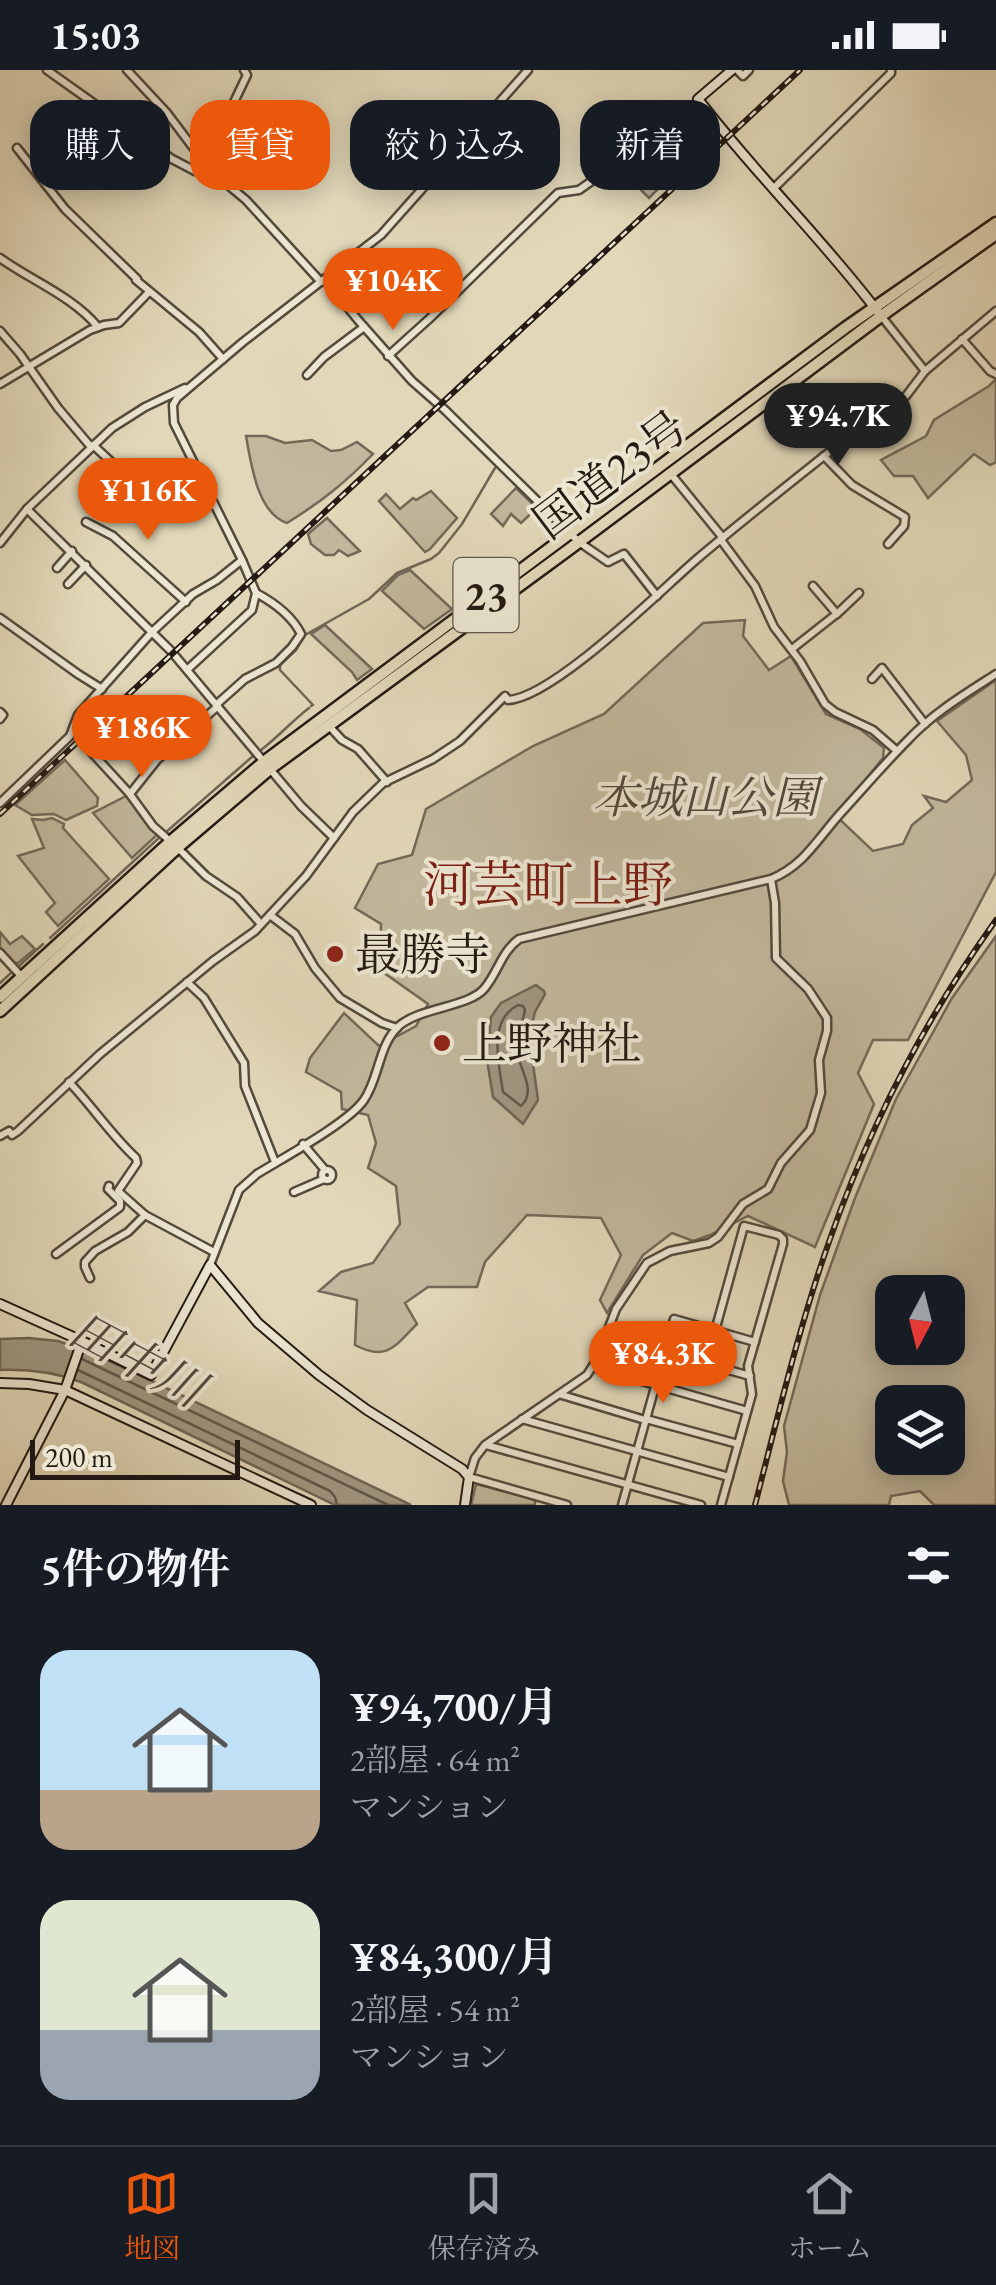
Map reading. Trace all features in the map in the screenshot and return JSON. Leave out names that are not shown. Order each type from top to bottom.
[{"type":"highway","name":"国道23号","points":[[268,765],[329,726],[579,542],[996,223]]},
{"type":"highway","name":"国道23号","points":[[0,997],[268,765],[569,533],[878,312],[996,234]]},
{"type":"highway","name":"国道23号","points":[[0,1011],[174,845]]},
{"type":"street","points":[[48,70],[190,168]]},
{"type":"street","points":[[128,70],[190,142]]},
{"type":"street","points":[[130,795],[157,760],[245,679],[276,663],[301,634],[284,612],[256,593],[172,417],[173,406],[222,359],[380,234],[528,70]]},
{"type":"street","points":[[749,70],[743,76],[734,70],[698,99],[925,370]]},
{"type":"street","points":[[774,188],[890,70]]},
{"type":"street","points":[[235,100],[247,75],[245,71]]},
{"type":"street","points":[[17,148],[66,209],[150,292],[200,332],[222,359]]},
{"type":"street","points":[[388,356],[560,192],[580,189]]},
{"type":"street","points":[[234,190],[323,280],[388,356],[569,533],[608,562],[624,554],[657,596]]},
{"type":"street","points":[[0,258],[60,294],[98,327]]},
{"type":"street","points":[[0,384],[98,327],[118,324],[150,292]]},
{"type":"street","points":[[0,1136],[18,1131],[69,1082],[262,924],[306,876],[352,812],[387,782],[433,760],[460,741],[505,696],[508,700],[522,698],[585,658],[722,539],[852,434],[872,424],[906,396],[925,370],[996,311]]},
{"type":"street","points":[[308,374],[364,327]]},
{"type":"street","points":[[0,330],[58,408],[92,446],[134,483]]},
{"type":"street","points":[[962,339],[996,374]]},
{"type":"street","points":[[0,543],[27,509],[123,419],[191,386]]},
{"type":"street","points":[[824,456],[852,485],[904,517],[904,526],[888,544]]},
{"type":"street","points":[[670,473],[755,586],[774,627],[828,706],[874,730],[897,751]]},
{"type":"street","points":[[27,509],[188,670],[310,816],[334,838]]},
{"type":"street","points":[[86,522],[114,536],[186,602]]},
{"type":"street","points":[[57,568],[72,551]]},
{"type":"street","points":[[2,799],[70,736],[78,715],[152,632],[193,594],[242,560]]},
{"type":"street","points":[[68,584],[86,565]]},
{"type":"street","points":[[813,586],[837,614]]},
{"type":"street","points":[[188,670],[252,610],[256,593]]},
{"type":"street","points":[[792,649],[859,593]]},
{"type":"street","points":[[0,618],[102,689]]},
{"type":"street","points":[[872,679],[882,668],[925,724]]},
{"type":"street","points":[[0,1304],[151,1375],[210,1265],[239,1190],[251,1177],[358,1108],[368,1094],[386,1043],[397,1028],[421,1014],[477,995],[506,952],[520,940],[771,879],[793,868],[925,724],[996,674]]},
{"type":"street","points":[[329,726],[387,782]]},
{"type":"street","points":[[84,744],[153,826],[206,876],[237,897],[262,924]]},
{"type":"street","points":[[465,1505],[475,1458],[485,1445],[586,1375],[616,1309],[647,1264],[670,1251],[713,1240],[742,1204],[768,1189],[781,1162],[810,1130],[820,1093],[819,1060],[828,1018],[808,989],[776,958],[771,879]]},
{"type":"street","points":[[270,915],[295,934],[340,998],[397,1028]]},
{"type":"street","points":[[0,954],[22,977]]},
{"type":"street","points":[[188,982],[204,998],[244,1062],[245,1086],[274,1162]]},
{"type":"street","points":[[69,1082],[136,1158],[118,1191],[146,1215],[214,1252]]},
{"type":"street","points":[[294,1192],[329,1177],[303,1144]]},
{"type":"street","points":[[56,1254],[120,1207],[109,1186]]},
{"type":"street","points":[[90,1278],[84,1266],[90,1256],[146,1215]]},
{"type":"street","points":[[715,1330],[744,1226],[779,1235],[783,1244],[748,1366],[752,1394],[721,1505]]},
{"type":"street","points":[[210,1265],[258,1323],[319,1376],[367,1410],[469,1477],[567,1505]]},
{"type":"street","points":[[622,1505],[674,1319],[755,1342]]},
{"type":"street","points":[[6,1505],[66,1386],[81,1344]]},
{"type":"street","points":[[664,1352],[750,1376]]},
{"type":"street","points":[[593,1366],[747,1411]]},
{"type":"street","points":[[0,1383],[66,1386],[311,1505]]},
{"type":"street","points":[[560,1394],[738,1444]]},
{"type":"street","points":[[521,1419],[729,1477]]},
{"type":"street","points":[[485,1445],[701,1505]]},
{"type":"green space","points":[[641,190],[657,190],[649,198]]},
{"type":"green space","points":[[996,379],[996,462],[990,465],[974,454],[928,498],[913,476],[894,476],[881,460],[926,436],[934,420]]},
{"type":"green space","points":[[246,436],[266,436],[285,443],[312,440],[331,451],[357,442],[373,454],[332,492],[287,523],[262,498]]},
{"type":"green space","points":[[516,488],[537,508],[521,523],[511,514],[503,526],[491,514]]},
{"type":"green space","points":[[431,491],[457,518],[425,552],[379,501],[386,494],[400,509]]},
{"type":"green space","points":[[327,518],[360,551],[348,556],[339,550],[334,555],[325,555],[311,544],[308,534]]},
{"type":"green space","points":[[410,570],[452,609],[424,629],[382,591],[398,575]]},
{"type":"green space","name":"本城山公園","points":[[745,620],[743,636],[769,670],[791,656],[826,714],[860,729],[884,748],[883,758],[836,816],[873,851],[903,844],[912,825],[933,808],[924,796],[946,802],[972,780],[966,755],[937,721],[996,680],[996,872],[908,1040],[873,1040],[858,1073],[874,1104],[815,1247],[748,1216],[693,1241],[672,1233],[643,1255],[607,1313],[600,1300],[621,1255],[601,1218],[527,1215],[485,1262],[477,1287],[428,1287],[405,1303],[417,1324],[396,1345],[375,1352],[355,1345],[357,1300],[319,1291],[341,1272],[373,1263],[400,1224],[396,1186],[368,1168],[376,1143],[368,1115],[342,1109],[341,1092],[306,1072],[310,1058],[344,1013],[379,1046],[416,1026],[428,1004],[380,970],[381,924],[355,908],[378,864],[412,855],[426,809],[533,746],[604,714],[703,623]]},
{"type":"green space","points":[[325,625],[372,669],[357,680],[311,634]]},
{"type":"green space","points":[[65,760],[98,798],[97,806],[66,820],[54,814],[32,815],[15,805]]},
{"type":"green space","points":[[128,795],[159,833],[132,858],[93,813]]},
{"type":"green space","points":[[52,818],[64,824],[63,828],[109,879],[58,926],[46,912],[55,903],[18,856],[44,848],[32,819]]},
{"type":"green space","points":[[0,932],[10,944],[22,936],[35,949],[15,963],[0,947]]},
{"type":"green space","points":[[996,936],[996,1505],[934,1505],[920,1491],[891,1496],[889,1505],[789,1505],[783,1481],[787,1452],[784,1426],[820,1295],[896,1099],[952,998]]},
{"type":"green space","points":[[610,1336],[642,1348],[617,1360],[599,1362]]},
{"type":"green space","points":[[476,1484],[535,1499],[535,1505],[471,1505]]},
{"type":"water","points":[[536,985],[545,994],[535,1012],[526,1050],[533,1064],[538,1100],[523,1124],[493,1097],[487,1060],[491,1017],[501,1003]]},
{"type":"water","points":[[0,1339],[58,1341],[95,1354],[411,1505],[335,1505],[81,1382],[41,1372],[0,1370]]},
{"type":"waterway","points":[[311,706],[280,670],[280,665],[305,635],[369,599],[397,573],[439,553],[462,524],[495,468]]},
{"type":"waterway","points":[[261,750],[309,708]]},
{"type":"waterway","points":[[165,833],[253,756]]},
{"type":"waterway","points":[[50,938],[161,836]]},
{"type":"waterway","points":[[19,966],[43,944]]},
{"type":"waterway","points":[[0,983],[12,972]]},
{"type":"railway","points":[[0,814],[800,70]]},
{"type":"railway","points":[[755,1505],[808,1305],[863,1155],[923,1034],[996,920]]},
{"type":"place","name":"最勝寺","points":[[335,954]]},
{"type":"place","name":"上野神社","points":[[442,1043]]},
{"type":"district","name":"河芸町上野","points":[[548,884]]},
{"type":"water label","name":"田中川","points":[[137,1359]]}]
